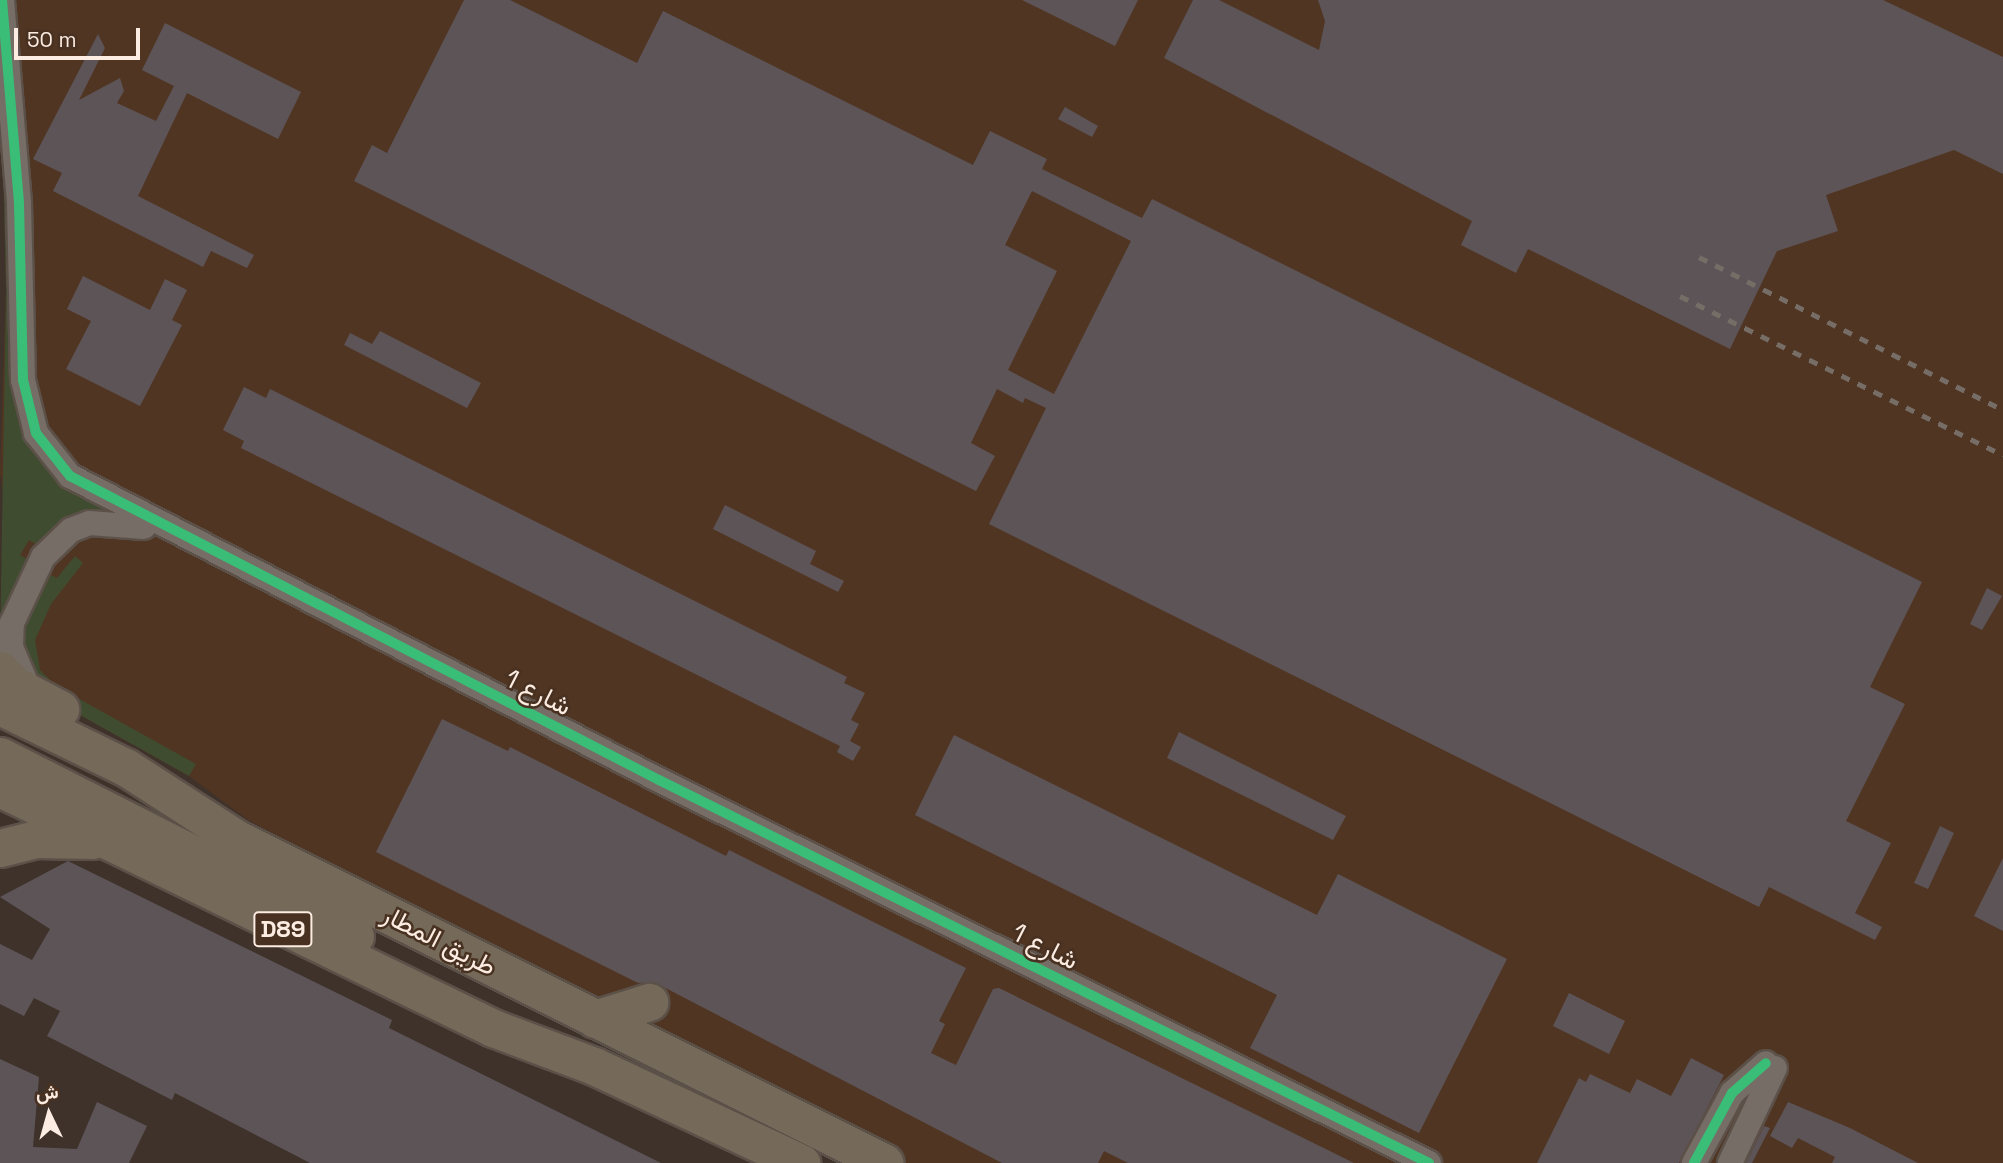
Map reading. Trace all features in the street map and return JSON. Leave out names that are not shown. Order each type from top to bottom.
[{"type":"highway","points":[[0,670],[16,701]]},
{"type":"highway","name":"طريق المطار","points":[[16,701],[100,732],[127,768],[237,839],[885,1163]]},
{"type":"highway","points":[[0,724],[156,806],[237,839]]},
{"type":"highway","points":[[0,756],[516,1015],[571,1058]]},
{"type":"highway","name":"طريق المطار","points":[[0,788],[215,896],[517,1039],[571,1058],[801,1163]]},
{"type":"highway","points":[[0,848],[56,838],[107,842]]},
{"type":"highway","points":[[215,896],[232,932]]},
{"type":"highway","points":[[595,1019],[649,1002]]},
{"type":"street","name":"شارع 1","points":[[2,0],[16,147],[27,407],[44,445],[70,476],[178,536],[1429,1163]]},
{"type":"street","points":[[16,701],[12,623],[25,589],[55,542],[89,523],[108,520],[178,536]]},
{"type":"street","points":[[1694,1163],[1732,1093],[1770,1066],[1730,1163]]},
{"type":"shaded area","points":[[0,0],[2003,0],[2003,1163],[898,1163],[248,820],[189,776],[39,692],[0,473],[6,291]]},
{"type":"green space","points":[[0,37],[31,445],[64,487],[106,511],[61,524],[39,546],[29,540],[20,555],[30,561],[0,645],[6,291]]},
{"type":"green space","points":[[75,556],[83,563],[51,604],[35,640],[40,670],[56,686],[196,764],[189,776],[39,692],[20,636],[51,575],[57,578]]},
{"type":"building","points":[[464,0],[510,0],[637,63],[663,11],[973,165],[990,131],[1047,159],[1042,169],[1142,218],[1152,199],[1922,582],[1870,687],[1905,704],[1846,821],[1891,843],[1855,913],[1882,927],[1875,940],[1769,887],[1759,907],[989,524],[1046,408],[1025,398],[1023,403],[997,389],[971,443],[995,456],[976,491],[354,181],[372,145],[387,153]],"holes":[[[1032,191],[1131,241],[1054,394],[1008,370],[1057,271],[1005,245]]]},
{"type":"building","points":[[1022,0],[1138,0],[1115,46]]},
{"type":"building","points":[[1193,0],[1219,0],[1319,50],[1325,21],[1318,0],[1883,0],[2003,57],[2003,174],[1954,150],[1826,195],[1838,231],[1777,251],[1730,349],[1528,249],[1516,273],[1461,245],[1472,221],[1164,58]]},
{"type":"building","points":[[165,23],[301,92],[278,139],[187,93],[138,196],[254,255],[247,268],[211,251],[203,267],[53,191],[62,173],[33,159],[98,34],[105,48],[79,100],[120,78],[124,91],[117,103],[156,121],[174,86],[142,70]]},
{"type":"building","points":[[1065,107],[1098,126],[1092,137],[1058,119]]},
{"type":"building","points":[[83,276],[150,310],[165,279],[187,290],[172,320],[182,325],[140,406],[66,369],[91,321],[67,309]]},
{"type":"building","points":[[380,331],[481,383],[467,408],[344,345],[350,333],[372,344]]},
{"type":"building","points":[[244,387],[266,398],[270,389],[847,677],[844,683],[865,693],[851,720],[859,724],[850,741],[861,747],[853,761],[837,752],[840,746],[241,448],[244,441],[223,430]]},
{"type":"building","points":[[725,505],[816,551],[810,564],[844,581],[838,592],[713,529]]},
{"type":"building","points":[[1987,588],[2002,596],[1982,630],[1970,624]]},
{"type":"building","points":[[442,719],[508,751],[510,747],[726,856],[729,850],[966,968],[939,1021],[945,1024],[931,1053],[956,1065],[993,989],[999,988],[1354,1163],[1128,1163],[1104,1151],[1098,1163],[1002,1163],[654,982],[638,983],[376,852]]},
{"type":"building","points":[[1179,732],[1346,816],[1333,840],[1167,758]]},
{"type":"building","points":[[954,735],[1317,915],[1338,874],[1507,959],[1419,1133],[1250,1048],[1277,995],[915,815]]},
{"type":"building","points":[[1940,826],[1954,833],[1928,889],[1914,883]]},
{"type":"building","points":[[2003,858],[2003,931],[1974,916]]},
{"type":"building","points":[[68,861],[392,1020],[389,1028],[661,1163],[310,1163],[175,1093],[172,1100],[47,1036],[60,1011],[34,998],[24,1016],[0,1004],[0,944],[32,960],[50,929],[0,897]]},
{"type":"building","points":[[1569,993],[1625,1021],[1609,1054],[1553,1026]]},
{"type":"building","points":[[1691,1058],[1724,1075],[1679,1163],[1537,1163],[1579,1078],[1586,1082],[1590,1074],[1630,1093],[1637,1079],[1671,1096]]},
{"type":"building","points":[[0,1059],[39,1077],[33,1147],[77,1149],[97,1102],[147,1126],[129,1163],[0,1163]]},
{"type":"building","points":[[1788,1102],[1850,1128],[1918,1163],[1832,1163],[1835,1157],[1798,1138],[1792,1148],[1770,1136]]},
{"type":"building","points":[[1764,1126],[1770,1128],[1752,1163],[1746,1163]]},
{"type":"railway","points":[[1699,257],[2003,410]]},
{"type":"railway","points":[[1680,296],[2003,455]]},
{"type":"cycle path","points":[[2,0],[19,204],[23,380],[36,433],[70,476],[659,780],[1429,1163]]},
{"type":"cycle path","points":[[1694,1163],[1732,1093],[1766,1063]]}]
